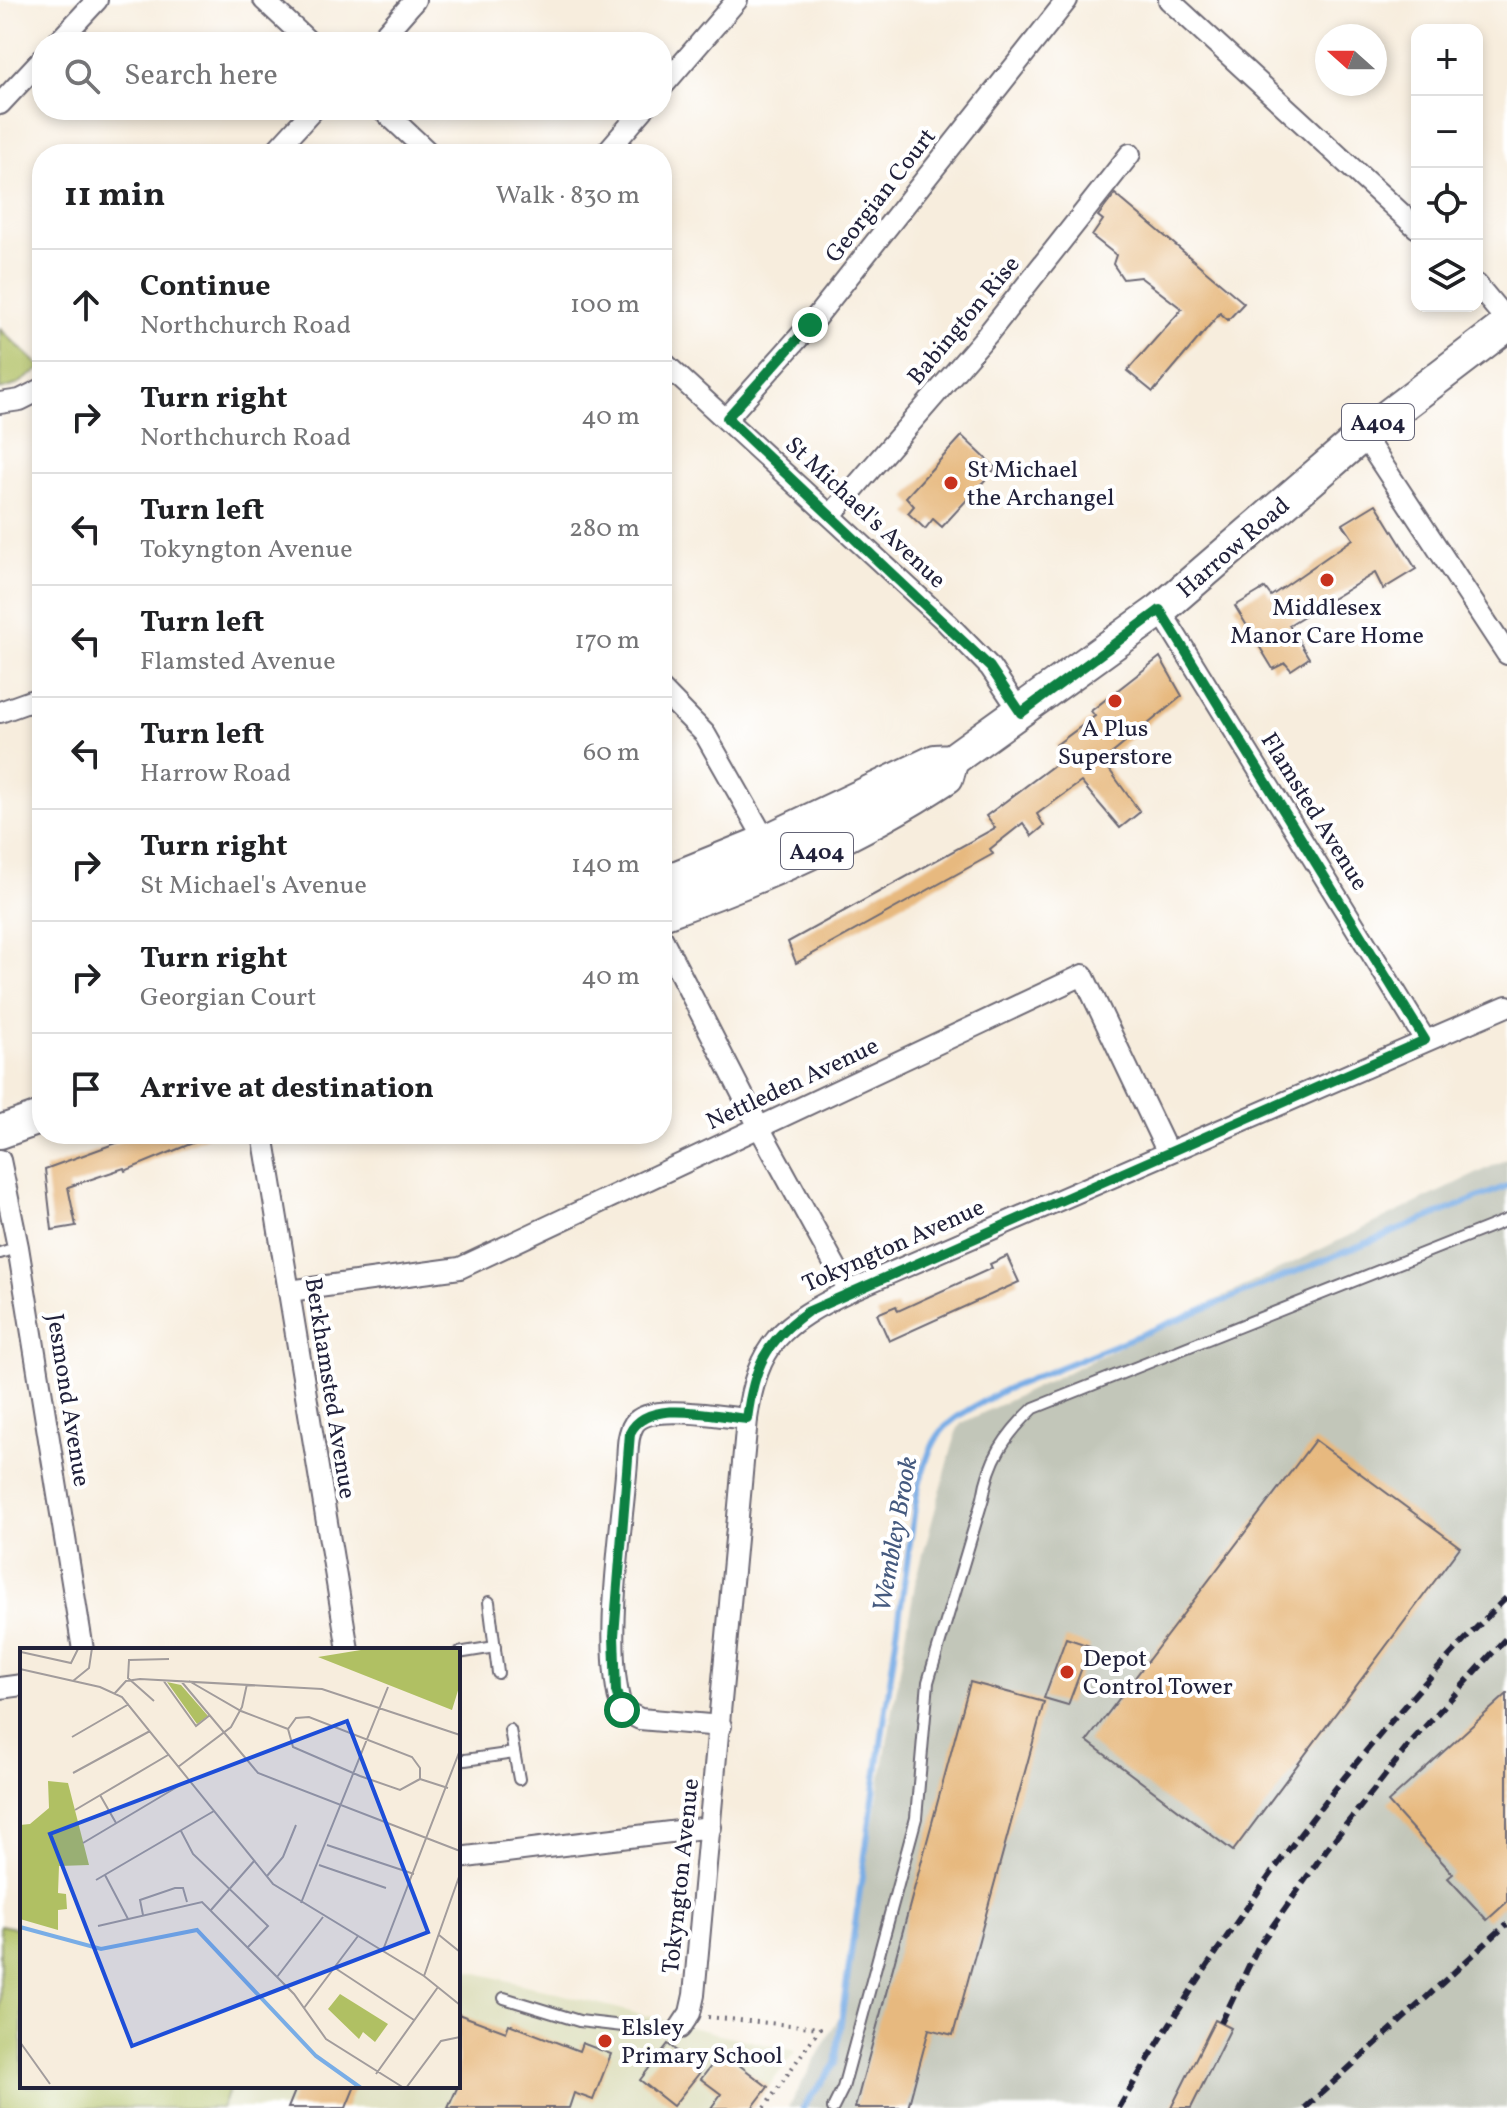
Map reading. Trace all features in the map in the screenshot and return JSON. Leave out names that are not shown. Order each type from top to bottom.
[{"type":"main road","name":"Harrow Road","points":[[672,880],[774,854],[897,810],[947,777],[952,760],[1160,610],[1363,435],[1507,323]]},
{"type":"main road","name":"Harrow Road","points":[[672,908],[774,854]]},
{"type":"main road","points":[[0,1132],[32,1121]]},
{"type":"street","points":[[67,32],[97,0]]},
{"type":"street","points":[[264,0],[298,32]]},
{"type":"street","points":[[387,32],[415,0]]},
{"type":"street","points":[[672,75],[737,0]]},
{"type":"street","name":"Georgian Court","points":[[727,418],[810,325],[1067,0]]},
{"type":"street","points":[[1169,0],[1411,222]]},
{"type":"street","points":[[0,104],[32,70]]},
{"type":"street","points":[[282,144],[304,120]]},
{"type":"street","points":[[394,120],[419,144]]},
{"type":"street","points":[[614,144],[634,120]]},
{"type":"street","name":"Babington Rise","points":[[831,515],[987,335],[1130,154]]},
{"type":"street","points":[[1483,293],[1507,323]]},
{"type":"street","name":"St Michael's Avenue","points":[[672,370],[831,515],[990,667],[1021,713]]},
{"type":"street","points":[[0,403],[20,400],[32,394]]},
{"type":"street","points":[[1363,435],[1507,654]]},
{"type":"street","name":"Flamsted Avenue","points":[[1160,610],[1425,1040]]},
{"type":"street","points":[[672,700],[705,734],[774,854]]},
{"type":"street","points":[[0,712],[32,701]]},
{"type":"street","points":[[672,957],[759,1127],[849,1291]]},
{"type":"street","name":"Nettleden Avenue","points":[[289,1291],[460,1268],[1083,975],[1167,1151]]},
{"type":"street","name":"Tokyngton Avenue","points":[[685,2020],[711,1827],[747,1419],[751,1387],[769,1345],[807,1312],[849,1291],[1507,1006]]},
{"type":"street","name":"Berkhamsted Avenue","points":[[265,1144],[348,1648]]},
{"type":"street","name":"Jesmond Avenue","points":[[0,1160],[9,1250],[83,1648]]},
{"type":"street","points":[[721,1726],[640,1719],[622,1710],[616,1691],[614,1636],[627,1462],[630,1433],[636,1421],[651,1413],[747,1419]]},
{"type":"street","points":[[0,1688],[20,1685]]},
{"type":"street","points":[[460,1858],[711,1827]]},
{"type":"lane","points":[[833,2108],[843,2088],[916,1818],[928,1682],[983,1498],[987,1469],[1004,1440],[1034,1408],[1507,1220]]},
{"type":"lane","points":[[489,1602],[498,1673]]},
{"type":"lane","points":[[460,1653],[495,1647]]},
{"type":"lane","points":[[510,1730],[519,1779]]},
{"type":"lane","points":[[460,1761],[514,1753]]},
{"type":"lane","points":[[504,1998],[579,2021],[667,2031],[685,2020]]},
{"type":"path","points":[[685,2020],[820,2028],[764,2108]]},
{"type":"shaded area","points":[[1507,1159],[1507,2108],[788,2108],[839,2017],[915,1584],[957,1430],[962,1423]]},
{"type":"shaded area","name":"Elsley Primary School","points":[[460,1969],[796,2051],[752,2108],[221,2108],[229,2088],[460,2088]]},
{"type":"green space","points":[[0,329],[32,359],[32,375],[16,385],[0,390]]},
{"type":"green space","points":[[0,1925],[20,1929],[20,2088],[229,2088],[221,2108],[0,2108]]},
{"type":"building","points":[[1115,194],[1244,303],[1228,320],[1220,313],[1153,392],[1127,371],[1182,309],[1140,277],[1123,279],[1113,264],[1116,255],[1092,236],[1103,220],[1098,216]]},
{"type":"building","name":"St Michael the Archangel","points":[[962,436],[996,468],[942,527],[933,519],[925,529],[908,513],[914,506],[906,497]]},
{"type":"building","name":"Middlesex Manor Care Home","points":[[1376,504],[1416,569],[1383,589],[1375,573],[1289,625],[1309,658],[1291,670],[1285,663],[1273,669],[1235,606],[1265,588],[1271,596],[1353,539],[1343,524]]},
{"type":"building","points":[[1160,657],[1182,696],[1103,761],[1140,812],[1120,828],[1081,782],[1037,814],[1044,826],[1032,836],[1023,823],[990,849],[993,854],[796,963],[788,942],[995,828],[986,816],[1066,756],[1056,745],[1095,716],[1091,711]]},
{"type":"building","points":[[114,1144],[190,1144],[125,1171],[124,1168],[68,1187],[76,1226],[52,1230],[45,1169]]},
{"type":"building","points":[[1007,1256],[1019,1282],[889,1341],[877,1314],[896,1306],[898,1311],[992,1268],[990,1264]]},
{"type":"building","points":[[1315,1440],[1460,1547],[1233,1851],[1087,1741]]},
{"type":"building","name":"Depot Control Tower","points":[[1066,1638],[1090,1646],[1068,1705],[1044,1698]]},
{"type":"building","points":[[970,1682],[1044,1702],[953,2035],[929,2029],[908,2108],[855,2108]]},
{"type":"building","points":[[1507,1694],[1507,1902],[1487,1920],[1448,1878],[1453,1874],[1388,1802]]},
{"type":"building","points":[[460,2015],[506,2032],[509,2024],[579,2051],[582,2043],[611,2054],[593,2100],[574,2093],[569,2108],[448,2108],[457,2088],[460,2088]]},
{"type":"building","points":[[1215,2020],[1231,2028],[1191,2108],[1171,2108]]},
{"type":"building","points":[[668,2044],[701,2071],[673,2106],[640,2080]]},
{"type":"building","points":[[722,2052],[768,2087],[752,2108],[711,2108],[721,2094],[701,2079]]},
{"type":"building","points":[[296,2088],[354,2088],[346,2108],[288,2108]]},
{"type":"waterway","name":"Wembley Brook","points":[[803,2108],[835,2064],[917,1493],[930,1452],[944,1428],[1004,1390],[1507,1186]]},
{"type":"railway","points":[[1119,2108],[1204,1971],[1296,1840],[1397,1715],[1507,1597]]},
{"type":"railway","points":[[1221,2023],[1258,1947],[1326,1850],[1413,1740],[1507,1637]]},
{"type":"railway","points":[[1305,2108],[1507,1924]]},
{"type":"place","name":"St Michael the Archangel","points":[[951,483]]},
{"type":"place","name":"Middlesex Manor Care Home","points":[[1327,580]]},
{"type":"place","name":"A Plus Superstore","points":[[1115,701]]},
{"type":"place","name":"Depot Control Tower","points":[[1067,1672]]},
{"type":"place","name":"Elsley Primary School","points":[[605,2041]]},
{"type":"route","points":[[622,1710],[616,1691],[614,1636],[630,1433],[636,1421],[651,1413],[671,1412],[747,1419],[751,1387],[769,1345],[782,1330],[807,1312],[1425,1040],[1160,610],[1021,713],[990,667],[947,623],[727,418],[810,325]]}]
